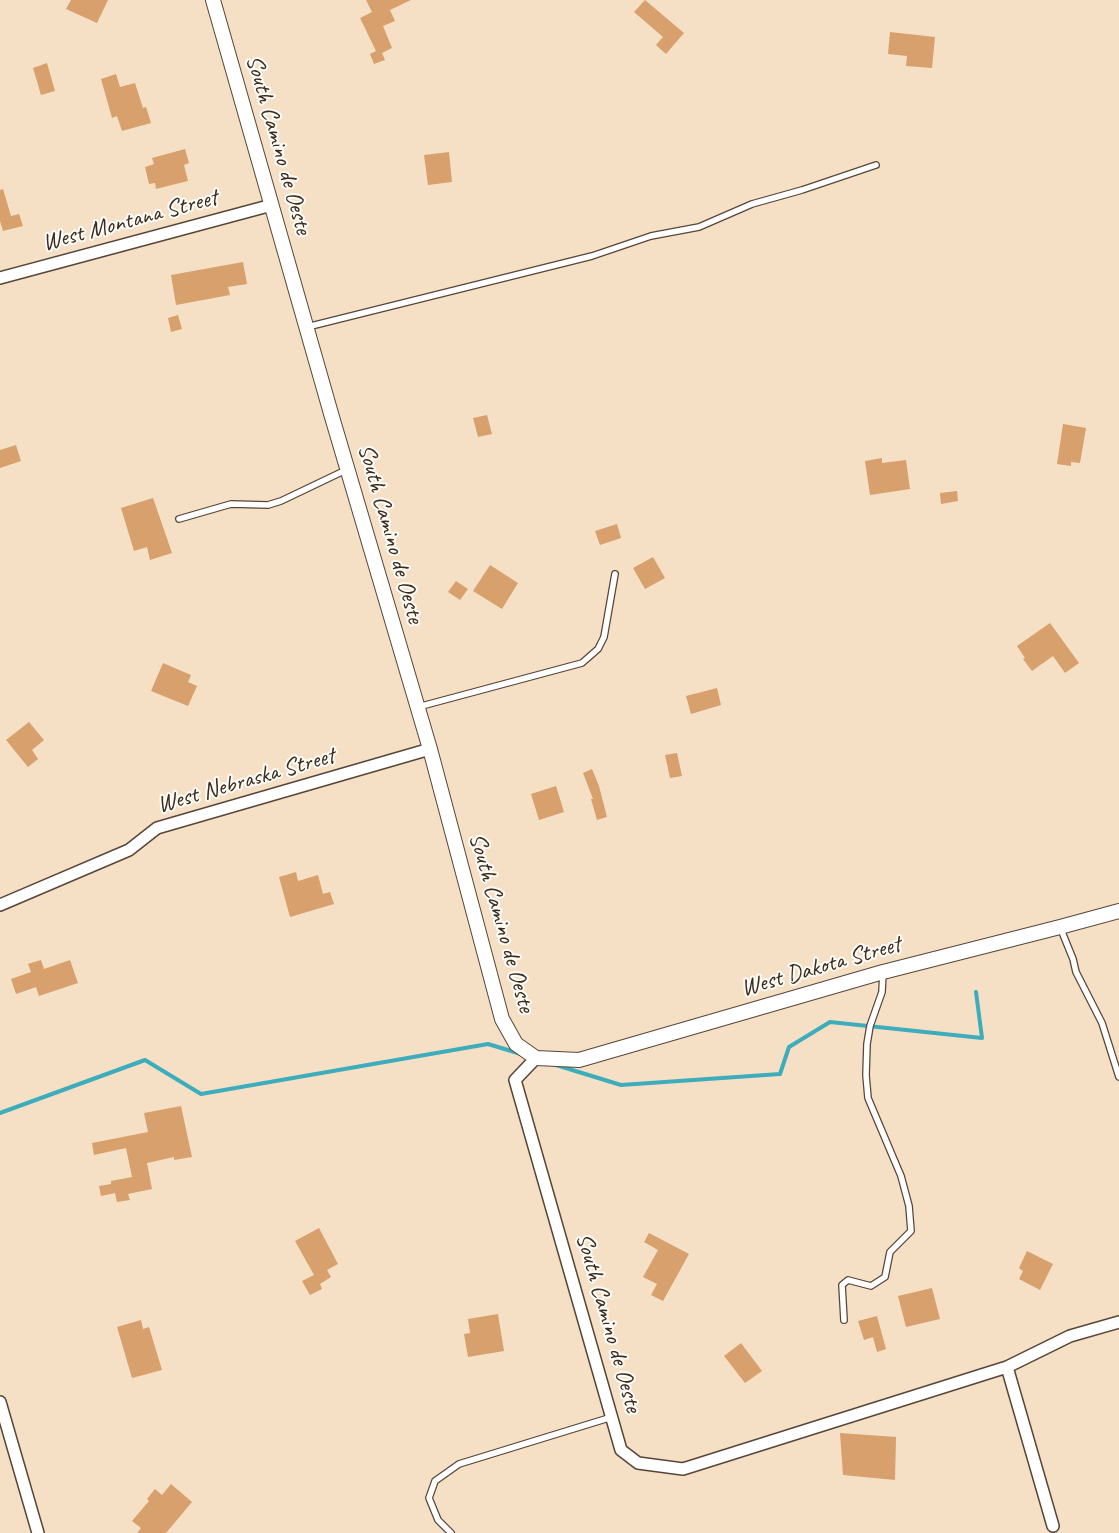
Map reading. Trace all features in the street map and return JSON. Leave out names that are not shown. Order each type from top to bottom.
[{"type":"street","name":"South Camino de Oeste","points":[[213,0],[430,749],[502,1019],[516,1044],[536,1058],[515,1080],[621,1450],[638,1464],[683,1469],[1007,1367],[1070,1336],[1119,1322]]},
{"type":"street","name":"West Montana Street","points":[[0,278],[272,205]]},
{"type":"street","name":"West Nebraska Street","points":[[0,905],[129,850],[157,828],[430,749]]},
{"type":"street","name":"West Dakota Street","points":[[536,1058],[580,1060],[883,972],[1119,911]]},
{"type":"street","points":[[1007,1367],[1053,1526]]},
{"type":"street","points":[[0,1402],[38,1533]]},
{"type":"lane","points":[[307,327],[592,256],[650,236],[699,227],[752,204],[802,190],[876,165]]},
{"type":"lane","points":[[179,520],[232,504],[268,505],[281,501],[348,469]]},
{"type":"lane","points":[[418,707],[582,663],[598,649],[604,637],[615,574]]},
{"type":"lane","points":[[1060,927],[1073,959],[1076,972],[1102,1023],[1119,1078]]},
{"type":"lane","points":[[844,1320],[842,1285],[848,1280],[871,1286],[885,1277],[890,1252],[911,1231],[909,1206],[901,1176],[868,1098],[866,1075],[867,1044],[870,1026],[882,992],[883,972]]},
{"type":"lane","points":[[451,1533],[438,1520],[429,1498],[435,1481],[459,1464],[612,1417]]},
{"type":"building","points":[[71,0],[108,0],[97,23],[66,9]]},
{"type":"building","points":[[366,0],[411,0],[390,10],[395,21],[383,26],[392,48],[382,53],[385,60],[374,64],[370,54],[376,51],[360,18],[372,12]]},
{"type":"building","points":[[645,0],[684,33],[666,54],[656,45],[663,37],[634,12]]},
{"type":"building","points":[[890,32],[935,37],[932,68],[906,66],[907,56],[888,54]]},
{"type":"building","points":[[47,63],[55,91],[41,95],[33,68]]},
{"type":"building","points":[[116,74],[120,87],[135,83],[143,108],[146,107],[151,123],[122,131],[117,116],[112,118],[101,79]]},
{"type":"building","points":[[185,149],[189,163],[184,165],[188,181],[156,189],[155,183],[149,184],[145,167],[154,164],[152,158]]},
{"type":"building","points":[[449,152],[452,182],[428,185],[424,155]]},
{"type":"building","points":[[3,189],[11,216],[19,214],[23,226],[3,231],[0,221],[0,190]]},
{"type":"building","points":[[243,262],[247,284],[228,287],[230,295],[176,305],[171,275]]},
{"type":"building","points":[[178,315],[182,329],[171,332],[168,318]]},
{"type":"building","points":[[487,415],[492,434],[478,437],[473,418]]},
{"type":"building","points":[[1063,424],[1086,428],[1080,463],[1071,462],[1071,466],[1057,464]]},
{"type":"building","points":[[16,445],[21,461],[0,468],[0,450]]},
{"type":"building","points":[[882,458],[882,463],[906,460],[910,489],[870,495],[865,461]]},
{"type":"building","points":[[957,491],[958,501],[941,504],[940,493]]},
{"type":"building","points":[[153,498],[172,553],[150,560],[147,547],[134,551],[121,508]]},
{"type":"building","points":[[617,524],[621,538],[600,545],[595,531]]},
{"type":"building","points":[[653,557],[665,578],[645,589],[633,568]]},
{"type":"building","points":[[490,565],[518,583],[502,609],[473,591]]},
{"type":"building","points":[[456,581],[468,589],[460,600],[448,592]]},
{"type":"building","points":[[1050,623],[1079,663],[1065,673],[1053,656],[1032,671],[1023,659],[1025,658],[1017,646]]},
{"type":"building","points":[[163,663],[191,675],[188,682],[197,686],[188,706],[151,691]]},
{"type":"building","points":[[717,688],[721,705],[691,714],[686,696]]},
{"type":"building","points":[[29,722],[44,740],[32,750],[38,759],[28,767],[6,740]]},
{"type":"building","points":[[677,753],[682,776],[670,778],[665,755]]},
{"type":"building","points":[[592,769],[599,786],[607,817],[597,820],[591,799],[593,799],[583,773]]},
{"type":"building","points":[[556,786],[564,812],[539,820],[531,794]]},
{"type":"building","points":[[296,872],[298,881],[318,875],[323,894],[330,892],[334,904],[290,917],[279,877]]},
{"type":"building","points":[[41,960],[44,969],[70,960],[78,983],[39,996],[36,987],[16,994],[11,979],[31,972],[28,964]]},
{"type":"building","points":[[181,1106],[192,1157],[174,1160],[174,1157],[147,1163],[152,1189],[128,1194],[130,1200],[117,1202],[115,1193],[101,1196],[99,1186],[111,1184],[111,1181],[132,1177],[126,1148],[94,1155],[92,1143],[148,1132],[144,1113]]},
{"type":"building","points":[[319,1228],[338,1264],[327,1270],[331,1277],[320,1284],[322,1289],[310,1295],[302,1281],[314,1275],[295,1241]]},
{"type":"building","points":[[649,1233],[689,1254],[663,1301],[651,1295],[657,1284],[643,1277],[658,1250],[644,1242]]},
{"type":"building","points":[[1027,1251],[1053,1264],[1040,1290],[1019,1279],[1023,1271],[1019,1268]]},
{"type":"building","points":[[932,1288],[940,1319],[906,1327],[898,1296]]},
{"type":"building","points":[[498,1314],[504,1351],[468,1357],[464,1334],[470,1333],[468,1319]]},
{"type":"building","points":[[877,1316],[886,1349],[877,1352],[873,1337],[864,1340],[858,1321]]},
{"type":"building","points":[[141,1320],[143,1329],[149,1327],[162,1370],[132,1378],[117,1327]]},
{"type":"building","points":[[741,1343],[762,1371],[745,1383],[724,1356]]},
{"type":"building","points":[[840,1433],[896,1437],[895,1480],[843,1475]]},
{"type":"building","points":[[171,1484],[192,1502],[166,1533],[137,1533],[141,1528],[132,1521],[149,1501],[147,1499],[155,1489],[162,1495]]},
{"type":"waterway","points":[[556,1065],[621,1085],[780,1074],[789,1047],[830,1022],[982,1038],[976,992]]},
{"type":"waterway","points":[[0,1113],[145,1060],[201,1094],[488,1044],[521,1054]]}]
